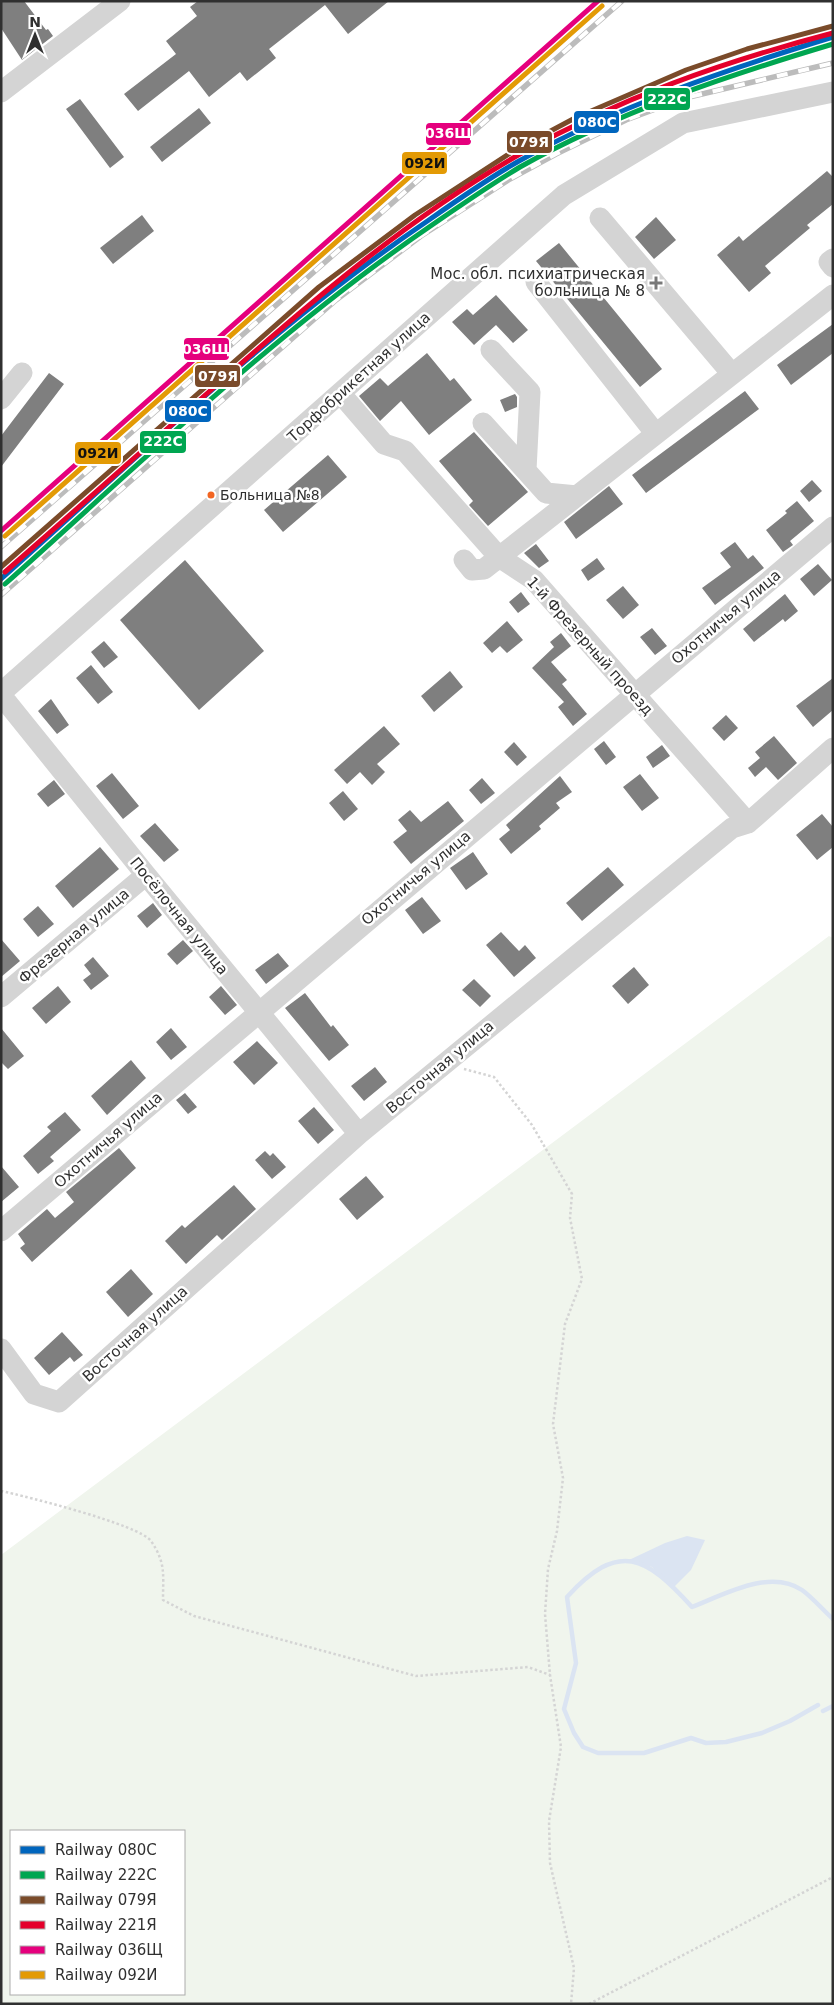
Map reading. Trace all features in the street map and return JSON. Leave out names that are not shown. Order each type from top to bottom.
[{"type":"street","points":[[1,92],[120,1]]},
{"type":"street","name":"Торфобрикетная улица","points":[[1,694],[564,195],[684,123],[833,92]]},
{"type":"street","points":[[600,218],[732,374]]},
{"type":"street","points":[[833,259],[829,262],[833,268]]},
{"type":"street","points":[[536,282],[656,434]]},
{"type":"street","points":[[464,560],[472,570],[484,568],[833,295]]},
{"type":"street","points":[[491,350],[530,392],[526,470]]},
{"type":"street","points":[[1,399],[22,373]]},
{"type":"street","name":"1-й Фрезерный проезд","points":[[341,394],[384,444],[405,451],[499,557],[534,580],[748,823]]},
{"type":"street","points":[[483,423],[546,493],[577,496]]},
{"type":"street","name":"Охотничья улица","points":[[1,1232],[257,1012],[833,527]]},
{"type":"street","name":"Посёлочная улица","points":[[1,694],[257,1012],[359,1134]]},
{"type":"street","name":"Восточная улица","points":[[1,1349],[34,1394],[59,1402],[359,1134],[732,828],[748,823],[833,748]]},
{"type":"street","name":"Фрезерная улица","points":[[1,997],[146,875]]},
{"type":"path","points":[[443,1064],[494,1077],[532,1125],[572,1194],[570,1218],[582,1278],[565,1324],[553,1424],[563,1478],[557,1531],[548,1569],[545,1614],[550,1675],[561,1746],[549,1821],[550,1863],[574,1968],[571,2004]]},
{"type":"path","points":[[1,1492],[33,1498],[104,1519],[150,1539],[164,1564],[162,1600],[194,1616],[416,1676],[528,1667],[550,1675]]},
{"type":"path","points":[[589,2004],[833,1877]]},
{"type":"shaded area","points":[[829,936],[833,938],[833,2004],[1,2004],[1,1555]]},
{"type":"shaded area","points":[[687,1536],[705,1540],[691,1570],[674,1587],[652,1567],[629,1560],[665,1543]]},
{"type":"building","points":[[1,1],[24,1],[46,30],[48,29],[53,36],[22,60],[1,28]]},
{"type":"building","points":[[198,1],[389,1],[348,34],[325,5],[269,49],[276,58],[247,81],[240,72],[209,97],[189,71],[138,111],[124,94],[176,54],[166,41],[197,16],[190,7]]},
{"type":"building","points":[[80,99],[124,157],[110,168],[66,109]]},
{"type":"building","points":[[199,108],[211,123],[162,162],[150,147]]},
{"type":"building","points":[[827,171],[833,177],[833,204],[807,225],[810,228],[765,266],[771,273],[749,292],[717,255],[739,236],[743,241]]},
{"type":"building","points":[[142,215],[154,231],[113,264],[100,248]]},
{"type":"building","points":[[656,217],[676,240],[654,259],[635,237]]},
{"type":"building","points":[[559,243],[662,369],[640,387],[536,261]]},
{"type":"building","points":[[496,295],[528,330],[513,343],[496,325],[474,345],[452,322],[467,309],[473,315]]},
{"type":"building","points":[[833,324],[833,353],[791,385],[777,365]]},
{"type":"building","points":[[427,353],[450,381],[454,378],[472,400],[429,435],[401,401],[380,421],[359,396],[380,378],[388,386]]},
{"type":"building","points":[[49,373],[64,384],[1,467],[1,436]]},
{"type":"building","points":[[745,391],[759,409],[646,493],[632,475]]},
{"type":"building","points":[[515,394],[517,397],[517,407],[505,412],[500,400]]},
{"type":"building","points":[[474,432],[528,492],[488,526],[469,505],[473,501],[439,461]]},
{"type":"building","points":[[328,455],[347,477],[283,532],[264,510]]},
{"type":"building","points":[[812,480],[822,491],[809,502],[800,491]]},
{"type":"building","points":[[609,486],[623,504],[576,539],[564,522]]},
{"type":"building","points":[[797,501],[814,521],[790,541],[793,545],[783,552],[766,530],[787,513],[785,511]]},
{"type":"building","points":[[735,542],[748,559],[753,555],[764,568],[715,605],[702,588],[731,567],[720,553]]},
{"type":"building","points":[[536,544],[549,561],[539,568],[524,553]]},
{"type":"building","points":[[597,558],[605,569],[588,581],[581,570]]},
{"type":"building","points":[[185,560],[264,651],[199,710],[120,620]]},
{"type":"building","points":[[818,564],[832,580],[814,596],[800,579]]},
{"type":"building","points":[[623,586],[639,605],[623,619],[606,600]]},
{"type":"building","points":[[521,592],[530,604],[518,613],[509,602]]},
{"type":"building","points":[[785,594],[798,611],[785,622],[783,619],[754,642],[743,629]]},
{"type":"building","points":[[507,621],[523,640],[507,653],[500,646],[492,653],[483,643]]},
{"type":"building","points":[[652,628],[667,646],[655,655],[640,637]]},
{"type":"building","points":[[561,633],[571,646],[551,662],[567,680],[562,684],[587,714],[573,726],[558,707],[564,702],[532,668],[554,647],[550,642]]},
{"type":"building","points":[[104,641],[118,657],[104,668],[91,652]]},
{"type":"building","points":[[91,665],[113,692],[98,704],[76,678]]},
{"type":"building","points":[[450,671],[463,687],[434,712],[421,696]]},
{"type":"building","points":[[833,678],[833,710],[813,727],[796,706]]},
{"type":"building","points":[[51,699],[69,725],[57,734],[38,711]]},
{"type":"building","points":[[726,715],[738,728],[724,741],[712,728]]},
{"type":"building","points":[[384,726],[400,744],[377,764],[385,772],[372,785],[360,772],[347,784],[334,770]]},
{"type":"building","points":[[774,736],[797,763],[778,780],[766,767],[755,777],[748,768],[760,758],[755,752]]},
{"type":"building","points":[[604,741],[616,757],[606,765],[594,749]]},
{"type":"building","points":[[514,742],[527,757],[517,766],[504,752]]},
{"type":"building","points":[[662,745],[670,756],[653,768],[646,757]]},
{"type":"building","points":[[112,773],[139,806],[123,819],[96,786]]},
{"type":"building","points":[[640,774],[659,798],[642,811],[623,787]]},
{"type":"building","points":[[560,776],[572,792],[556,803],[560,808],[539,826],[541,829],[511,854],[499,839],[510,830],[506,825]]},
{"type":"building","points":[[482,778],[495,793],[481,804],[469,790]]},
{"type":"building","points":[[54,780],[65,794],[48,807],[37,794]]},
{"type":"building","points":[[343,791],[358,809],[344,821],[329,803]]},
{"type":"building","points":[[448,801],[464,821],[411,864],[393,842],[407,831],[398,820],[410,810],[421,822]]},
{"type":"building","points":[[822,814],[833,827],[833,847],[817,860],[796,835]]},
{"type":"building","points":[[155,823],[179,850],[164,862],[140,836]]},
{"type":"building","points":[[100,847],[119,869],[73,908],[55,886]]},
{"type":"building","points":[[473,852],[488,874],[466,890],[450,868]]},
{"type":"building","points":[[608,867],[624,885],[582,921],[566,903]]},
{"type":"building","points":[[422,897],[441,921],[423,934],[405,910]]},
{"type":"building","points":[[153,903],[162,915],[147,928],[137,916]]},
{"type":"building","points":[[38,906],[54,924],[38,937],[23,919]]},
{"type":"building","points":[[501,932],[519,951],[525,945],[536,958],[514,977],[486,945]]},
{"type":"building","points":[[1,939],[20,961],[1,977]]},
{"type":"building","points":[[183,940],[193,951],[177,965],[167,954]]},
{"type":"building","points":[[278,953],[289,966],[266,984],[255,970]]},
{"type":"building","points":[[93,957],[109,976],[91,990],[83,980],[91,974],[84,965]]},
{"type":"building","points":[[634,967],[649,985],[628,1004],[612,986]]},
{"type":"building","points":[[474,979],[491,996],[480,1007],[462,990]]},
{"type":"building","points":[[58,986],[71,1002],[46,1024],[32,1008]]},
{"type":"building","points":[[221,986],[237,1005],[225,1015],[209,997]]},
{"type":"building","points":[[305,993],[331,1027],[333,1025],[349,1045],[329,1061],[285,1008]]},
{"type":"building","points":[[1,1028],[24,1056],[8,1069],[1,1062]]},
{"type":"building","points":[[171,1028],[187,1047],[171,1060],[156,1042]]},
{"type":"building","points":[[257,1041],[278,1063],[254,1085],[233,1062]]},
{"type":"building","points":[[131,1060],[146,1078],[107,1115],[91,1096]]},
{"type":"building","points":[[375,1067],[387,1082],[364,1101],[351,1086]]},
{"type":"building","points":[[185,1093],[197,1107],[188,1114],[176,1100]]},
{"type":"building","points":[[314,1107],[334,1130],[318,1144],[298,1121]]},
{"type":"building","points":[[65,1112],[81,1130],[50,1157],[54,1161],[38,1174],[23,1156],[51,1131],[47,1127]]},
{"type":"building","points":[[119,1148],[136,1168],[32,1262],[20,1248],[25,1244],[18,1234],[47,1209],[55,1218],[74,1202],[66,1192]]},
{"type":"building","points":[[265,1151],[270,1156],[273,1153],[286,1167],[272,1179],[255,1160]]},
{"type":"building","points":[[1,1166],[19,1187],[1,1202]]},
{"type":"building","points":[[366,1176],[384,1197],[357,1220],[339,1199]]},
{"type":"building","points":[[234,1185],[256,1209],[222,1240],[217,1235],[186,1264],[165,1241],[182,1225],[185,1228]]},
{"type":"building","points":[[131,1269],[153,1294],[128,1317],[106,1292]]},
{"type":"building","points":[[62,1332],[83,1355],[74,1362],[70,1357],[49,1375],[34,1358]]},
{"type":"waterway","points":[[818,1705],[790,1721],[762,1733],[726,1742],[706,1743],[691,1738],[644,1753],[598,1753],[583,1747],[574,1733],[564,1709],[576,1663],[567,1597],[585,1579],[602,1567],[617,1562],[632,1562],[646,1566],[660,1576],[692,1607],[747,1586],[776,1582],[789,1584],[802,1590],[833,1619]]},
{"type":"waterway","points":[[823,1711],[833,1706]]},
{"type":"railway","points":[[1,547],[622,1]]},
{"type":"railway","points":[[1,595],[336,300],[421,236],[510,179],[626,120],[685,98],[833,63]]},
{"type":"rail line","name":"036Щ","points":[[1,531],[598,1]]},
{"type":"rail line","name":"092И","points":[[5,536],[602,6]]},
{"type":"rail line","name":"079Я","points":[[1,567],[319,287],[415,215],[515,150],[575,118],[686,70],[747,49],[833,26]]},
{"type":"rail line","name":"221Я","points":[[5,572],[255,351],[327,290],[364,260],[479,178],[558,134],[672,83],[751,56],[833,33]]},
{"type":"rail line","name":"080С","points":[[1,579],[208,393],[314,304],[369,262],[483,183],[556,141],[633,106],[712,76],[833,37]]},
{"type":"rail line","name":"222С","points":[[5,584],[213,397],[266,352],[375,265],[487,188],[557,147],[634,112],[713,82],[833,44]]},
{"type":"place","name":"Мос. обл. психиатрическая больница № 8","points":[[656,283]]},
{"type":"place","name":"Больница №8","points":[[211,495]]}]
